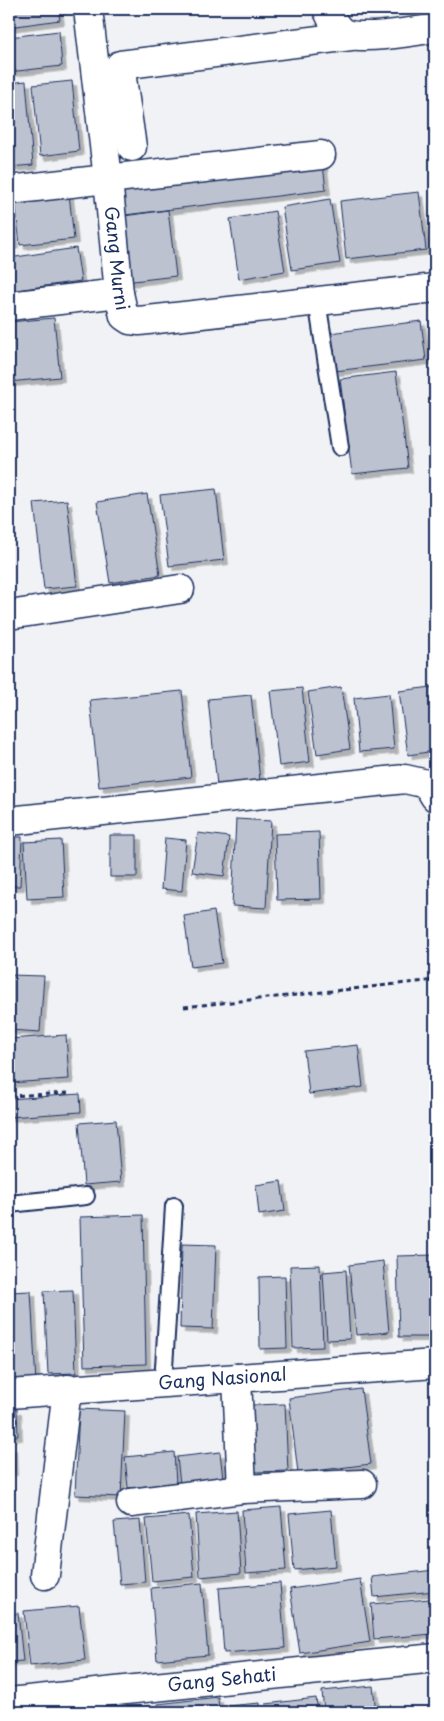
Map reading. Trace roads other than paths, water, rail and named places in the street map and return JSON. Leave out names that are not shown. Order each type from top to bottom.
[{"type":"street","name":"Gang Murni","points":[[88,9],[108,179],[118,293],[124,316],[130,320],[139,321],[435,288]]},
{"type":"street","points":[[328,9],[335,26],[343,34],[351,36],[363,37],[435,28]]},
{"type":"street","points":[[132,147],[120,65],[351,36]]},
{"type":"street","points":[[9,190],[321,155]]},
{"type":"street","points":[[9,306],[118,293]]},
{"type":"street","points":[[9,615],[180,589]]},
{"type":"street","points":[[9,821],[405,779],[427,784],[435,796]]},
{"type":"street","name":"Gang Nasional","points":[[9,1394],[435,1364]]},
{"type":"street","points":[[237,1378],[242,1489]]},
{"type":"street","points":[[45,1575],[67,1389]]},
{"type":"street","points":[[131,1503],[242,1489],[362,1484]]},
{"type":"street","name":"Gang Sehati","points":[[9,1702],[435,1658]]},
{"type":"lane","points":[[317,301],[340,447]]},
{"type":"lane","points":[[9,1204],[86,1196]]},
{"type":"lane","points":[[163,1383],[174,1206]]}]
